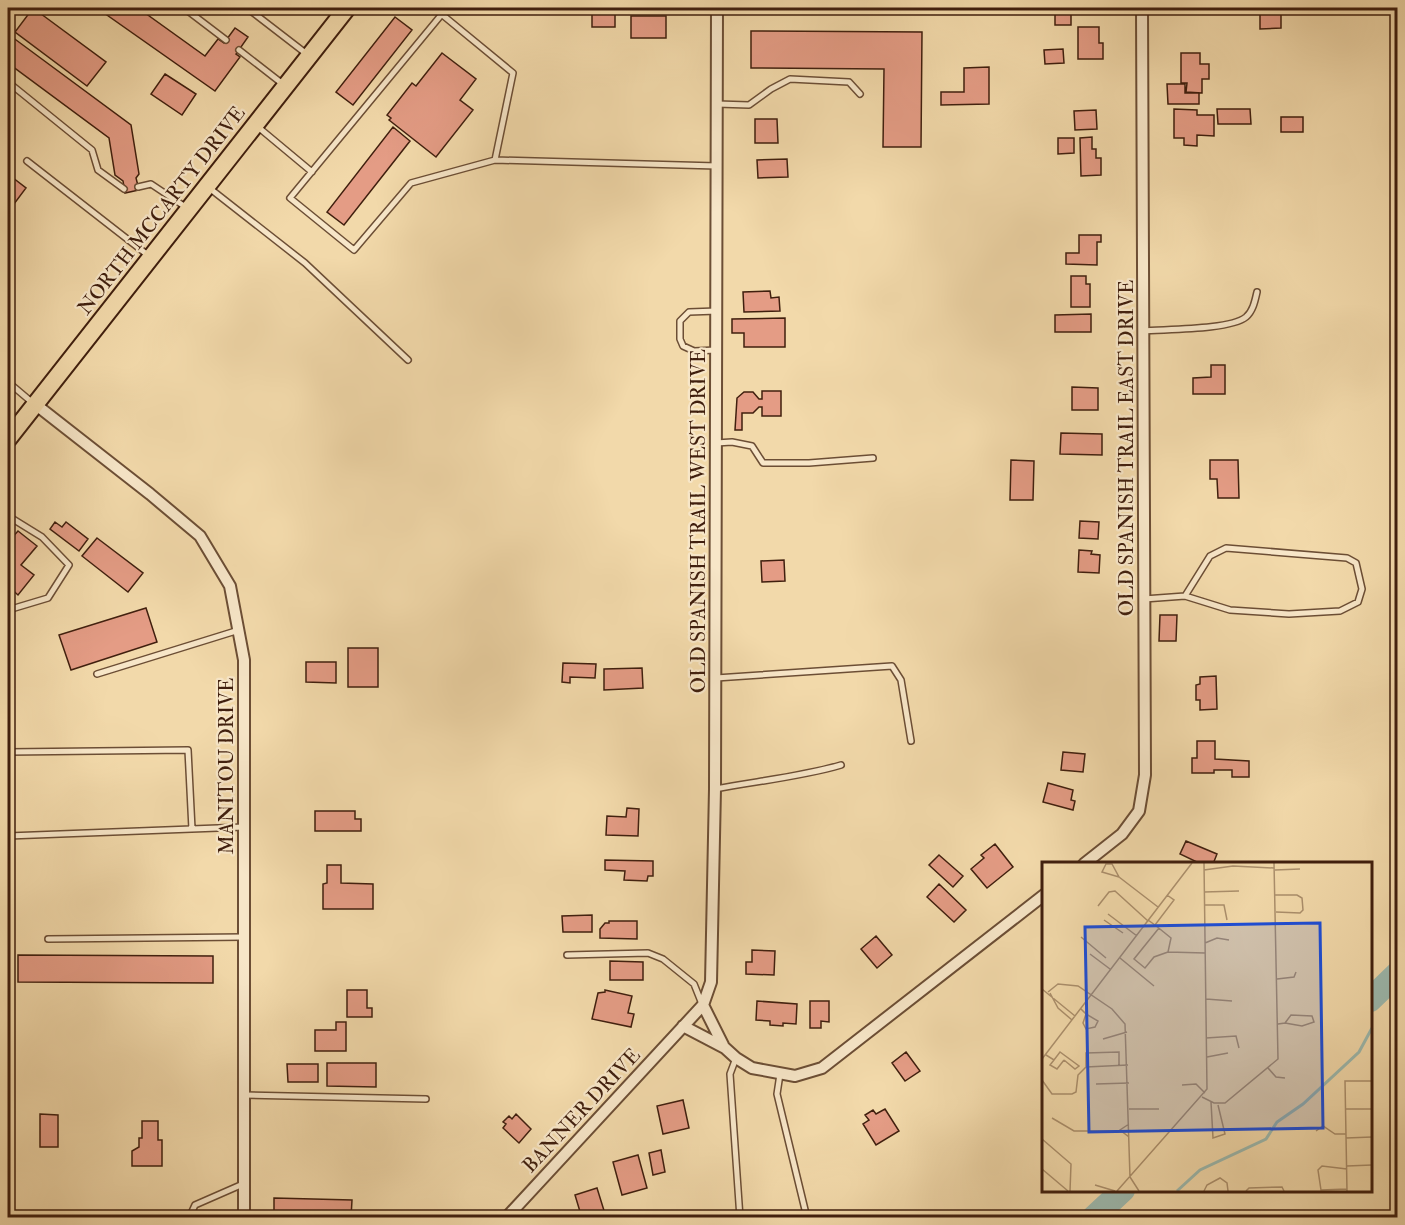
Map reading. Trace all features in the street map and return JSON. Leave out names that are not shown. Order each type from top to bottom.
[{"type":"main road","name":"NORTH MCCARTY DRIVE","points":[[8,439],[347,8]]},
{"type":"street","name":"OLD SPANISH TRAIL WEST DRIVE","points":[[683,1026],[703,1005],[711,982],[716,678],[717,8]]},
{"type":"street","name":"OLD SPANISH TRAIL EAST DRIVE","points":[[1087,862],[1122,834],[1139,811],[1145,775],[1142,8]]},
{"type":"street","name":"MANITOU DRIVE","points":[[35,404],[200,536],[230,586],[244,660],[244,1218]]},
{"type":"street","points":[[703,1005],[716,1035],[725,1048],[736,1059],[752,1068],[795,1076],[822,1068],[1042,897]]},
{"type":"street","points":[[683,1026],[725,1048]]},
{"type":"street","name":"BANNER DRIVE","points":[[506,1218],[683,1026]]},
{"type":"lane","points":[[184,8],[226,40]]},
{"type":"lane","points":[[247,8],[309,56]]},
{"type":"lane","points":[[434,8],[513,73],[495,160]]},
{"type":"lane","points":[[442,14],[290,198],[354,250],[411,183],[495,160],[717,166]]},
{"type":"lane","points":[[239,50],[285,86]]},
{"type":"lane","points":[[717,105],[749,105],[790,79],[849,82],[860,94]]},
{"type":"lane","points":[[8,82],[92,150],[98,170],[124,189]]},
{"type":"lane","points":[[255,124],[312,172]]},
{"type":"lane","points":[[27,161],[151,258]]},
{"type":"lane","points":[[138,187],[151,184],[189,209]]},
{"type":"lane","points":[[207,186],[305,263],[408,360]]},
{"type":"lane","points":[[1143,331],[1223,326],[1245,318],[1252,309],[1257,292]]},
{"type":"lane","points":[[717,311],[688,312],[680,321],[682,346],[694,351],[717,350]]},
{"type":"lane","points":[[8,382],[35,404]]},
{"type":"lane","points":[[716,443],[732,442],[752,446],[763,463],[809,463],[873,458]]},
{"type":"lane","points":[[8,516],[42,537],[69,565],[48,598],[8,610]]},
{"type":"lane","points":[[1144,599],[1185,596],[1230,610],[1289,614],[1340,611],[1358,602],[1362,589],[1356,563],[1347,558],[1226,548],[1210,556],[1185,596]]},
{"type":"lane","points":[[97,674],[239,630]]},
{"type":"lane","points":[[716,678],[892,666],[901,680],[911,741]]},
{"type":"lane","points":[[8,752],[188,750],[192,829]]},
{"type":"lane","points":[[715,789],[773,778],[805,775],[841,765]]},
{"type":"lane","points":[[8,836],[244,827]]},
{"type":"lane","points":[[48,939],[244,937]]},
{"type":"lane","points":[[567,956],[648,953],[663,959],[694,984],[703,1005]]},
{"type":"lane","points":[[736,1059],[730,1074],[740,1218]]},
{"type":"lane","points":[[780,1074],[777,1094],[807,1218]]},
{"type":"lane","points":[[244,1095],[426,1099]]},
{"type":"lane","points":[[189,1218],[195,1205],[244,1184]]},
{"type":"building","points":[[33,8],[106,62],[87,86],[15,32]]},
{"type":"building","points":[[97,8],[138,8],[205,56],[218,39],[224,43],[235,28],[248,37],[236,54],[240,57],[215,91]]},
{"type":"building","points":[[1048,8],[1099,8],[1099,10],[1048,10]]},
{"type":"building","points":[[592,11],[615,11],[615,27],[592,27]]},
{"type":"building","points":[[1055,11],[1071,11],[1071,25],[1055,25]]},
{"type":"building","points":[[1260,13],[1281,13],[1281,28],[1260,29]]},
{"type":"building","points":[[631,16],[666,16],[666,38],[631,38]]},
{"type":"building","points":[[395,17],[412,30],[353,105],[336,92]]},
{"type":"building","points":[[1078,27],[1099,27],[1099,43],[1103,43],[1103,59],[1078,59]]},
{"type":"building","points":[[751,31],[922,32],[921,147],[883,147],[884,69],[751,68]]},
{"type":"building","points":[[8,34],[131,125],[139,174],[136,178],[139,190],[125,193],[123,181],[115,175],[109,138],[8,63]]},
{"type":"building","points":[[1063,49],[1064,63],[1045,64],[1044,50]]},
{"type":"building","points":[[442,53],[476,79],[460,100],[473,110],[436,157],[389,120],[391,118],[387,115],[412,83],[416,86]]},
{"type":"building","points":[[1181,53],[1200,53],[1200,64],[1209,64],[1209,79],[1202,79],[1202,93],[1186,92],[1187,83],[1181,83]]},
{"type":"building","points":[[989,67],[989,104],[941,105],[941,92],[964,92],[964,68]]},
{"type":"building","points":[[165,74],[196,94],[182,115],[151,94]]},
{"type":"building","points":[[1167,84],[1185,84],[1185,93],[1199,93],[1199,104],[1168,104]]},
{"type":"building","points":[[1174,109],[1197,110],[1197,115],[1214,115],[1214,136],[1197,135],[1197,146],[1184,145],[1184,138],[1174,138]]},
{"type":"building","points":[[1217,109],[1250,109],[1251,124],[1218,124]]},
{"type":"building","points":[[1096,110],[1097,129],[1075,130],[1074,111]]},
{"type":"building","points":[[1281,117],[1303,117],[1303,132],[1281,132]]},
{"type":"building","points":[[755,119],[777,119],[778,143],[755,143]]},
{"type":"building","points":[[393,127],[410,141],[344,225],[327,212]]},
{"type":"building","points":[[1092,137],[1092,149],[1096,149],[1096,158],[1101,158],[1101,175],[1081,176],[1080,138]]},
{"type":"building","points":[[1058,138],[1074,138],[1074,153],[1058,154]]},
{"type":"building","points":[[787,159],[788,177],[758,178],[757,160]]},
{"type":"building","points":[[8,174],[26,188],[8,212]]},
{"type":"building","points":[[1079,235],[1101,235],[1101,242],[1097,242],[1097,265],[1066,264],[1066,253],[1079,253]]},
{"type":"building","points":[[1071,276],[1086,276],[1086,284],[1090,284],[1090,307],[1071,307]]},
{"type":"building","points":[[770,291],[771,298],[779,297],[780,311],[744,312],[743,292]]},
{"type":"building","points":[[1091,314],[1091,332],[1055,332],[1055,315]]},
{"type":"building","points":[[785,318],[785,347],[744,347],[744,333],[732,333],[732,319]]},
{"type":"building","points":[[1211,365],[1225,365],[1225,394],[1193,394],[1193,378],[1211,377]]},
{"type":"building","points":[[1072,387],[1098,388],[1098,410],[1072,410]]},
{"type":"building","points":[[762,391],[781,391],[781,416],[762,416],[762,407],[759,407],[753,413],[742,413],[742,430],[735,430],[737,398],[744,392],[753,392],[759,399],[762,399]]},
{"type":"building","points":[[1061,433],[1102,434],[1102,455],[1060,454]]},
{"type":"building","points":[[1011,460],[1034,461],[1033,500],[1010,500]]},
{"type":"building","points":[[1210,460],[1238,460],[1239,498],[1218,498],[1217,479],[1210,479]]},
{"type":"building","points":[[1080,521],[1099,522],[1098,539],[1079,538]]},
{"type":"building","points":[[55,522],[62,527],[66,522],[88,539],[79,551],[50,529]]},
{"type":"building","points":[[18,531],[37,546],[21,565],[34,575],[18,595],[8,586],[8,538],[10,540]]},
{"type":"building","points":[[97,538],[143,573],[128,592],[82,556]]},
{"type":"building","points":[[1079,550],[1092,551],[1091,554],[1100,555],[1099,573],[1078,572]]},
{"type":"building","points":[[784,560],[785,581],[762,582],[761,561]]},
{"type":"building","points":[[146,608],[157,642],[71,670],[59,635]]},
{"type":"building","points":[[1160,615],[1177,615],[1176,641],[1159,641]]},
{"type":"building","points":[[348,648],[378,648],[378,687],[348,687]]},
{"type":"building","points":[[306,662],[336,662],[336,683],[306,682]]},
{"type":"building","points":[[563,663],[596,664],[595,678],[570,677],[570,683],[562,682]]},
{"type":"building","points":[[642,668],[643,688],[604,690],[604,669]]},
{"type":"building","points":[[1216,676],[1217,709],[1200,710],[1200,700],[1196,700],[1196,685],[1200,684],[1200,677]]},
{"type":"building","points":[[1197,741],[1215,741],[1215,759],[1249,761],[1249,777],[1232,777],[1232,770],[1192,773],[1192,758],[1197,758]]},
{"type":"building","points":[[1063,752],[1085,754],[1083,772],[1061,770]]},
{"type":"building","points":[[1048,783],[1073,790],[1071,800],[1075,801],[1073,810],[1043,802]]},
{"type":"building","points":[[627,808],[639,809],[638,836],[606,835],[607,816],[626,817]]},
{"type":"building","points":[[315,811],[355,811],[355,819],[361,819],[361,831],[315,831]]},
{"type":"building","points":[[1186,841],[1217,854],[1214,862],[1197,862],[1180,854]]},
{"type":"building","points":[[995,844],[1013,867],[987,888],[971,869],[984,858],[981,855]]},
{"type":"building","points":[[939,855],[963,876],[953,887],[929,865]]},
{"type":"building","points":[[605,860],[653,861],[653,876],[648,876],[647,881],[624,880],[625,871],[605,870]]},
{"type":"building","points":[[327,865],[341,865],[341,883],[373,884],[373,909],[323,909],[323,884],[327,883]]},
{"type":"building","points":[[939,884],[966,910],[954,922],[927,897]]},
{"type":"building","points":[[592,915],[592,932],[563,932],[562,916]]},
{"type":"building","points":[[609,921],[637,921],[637,939],[600,938],[600,929]]},
{"type":"building","points":[[876,936],[892,955],[877,968],[861,949]]},
{"type":"building","points":[[752,950],[775,951],[774,975],[746,974],[746,962],[752,962]]},
{"type":"building","points":[[18,955],[213,956],[213,983],[18,982]]},
{"type":"building","points":[[610,961],[643,962],[643,980],[610,980]]},
{"type":"building","points":[[347,990],[367,990],[367,1008],[372,1008],[372,1017],[347,1017]]},
{"type":"building","points":[[605,990],[632,996],[628,1013],[634,1014],[631,1027],[592,1019],[598,993],[605,992]]},
{"type":"building","points":[[757,1001],[797,1004],[796,1024],[770,1025],[770,1021],[756,1020]]},
{"type":"building","points":[[810,1001],[829,1001],[829,1022],[821,1021],[821,1028],[810,1028]]},
{"type":"building","points":[[336,1022],[346,1022],[346,1051],[315,1051],[315,1030],[336,1030]]},
{"type":"building","points":[[906,1052],[920,1071],[905,1081],[892,1063]]},
{"type":"building","points":[[327,1063],[376,1063],[376,1087],[327,1086]]},
{"type":"building","points":[[287,1064],[318,1064],[318,1082],[288,1082]]},
{"type":"building","points":[[683,1100],[689,1128],[663,1134],[657,1106]]},
{"type":"building","points":[[885,1109],[899,1131],[876,1145],[863,1124],[869,1120],[865,1115],[873,1110],[876,1114]]},
{"type":"building","points":[[40,1114],[58,1115],[58,1147],[40,1147]]},
{"type":"building","points":[[516,1114],[531,1129],[519,1143],[503,1128],[506,1124],[503,1122],[509,1116],[512,1119]]},
{"type":"building","points":[[142,1121],[158,1121],[158,1140],[162,1140],[162,1166],[132,1166],[132,1151],[139,1147],[139,1138],[142,1138]]},
{"type":"building","points":[[661,1150],[665,1172],[653,1175],[649,1153]]},
{"type":"building","points":[[638,1155],[647,1188],[622,1195],[613,1162]]},
{"type":"building","points":[[597,1188],[606,1217],[588,1218],[587,1214],[581,1215],[575,1195]]},
{"type":"building","points":[[274,1198],[352,1200],[351,1218],[274,1218]]},
{"type":"waterway","points":[[1372,998],[1398,973]]},
{"type":"waterway","points":[[1093,1218],[1121,1192]]}]
